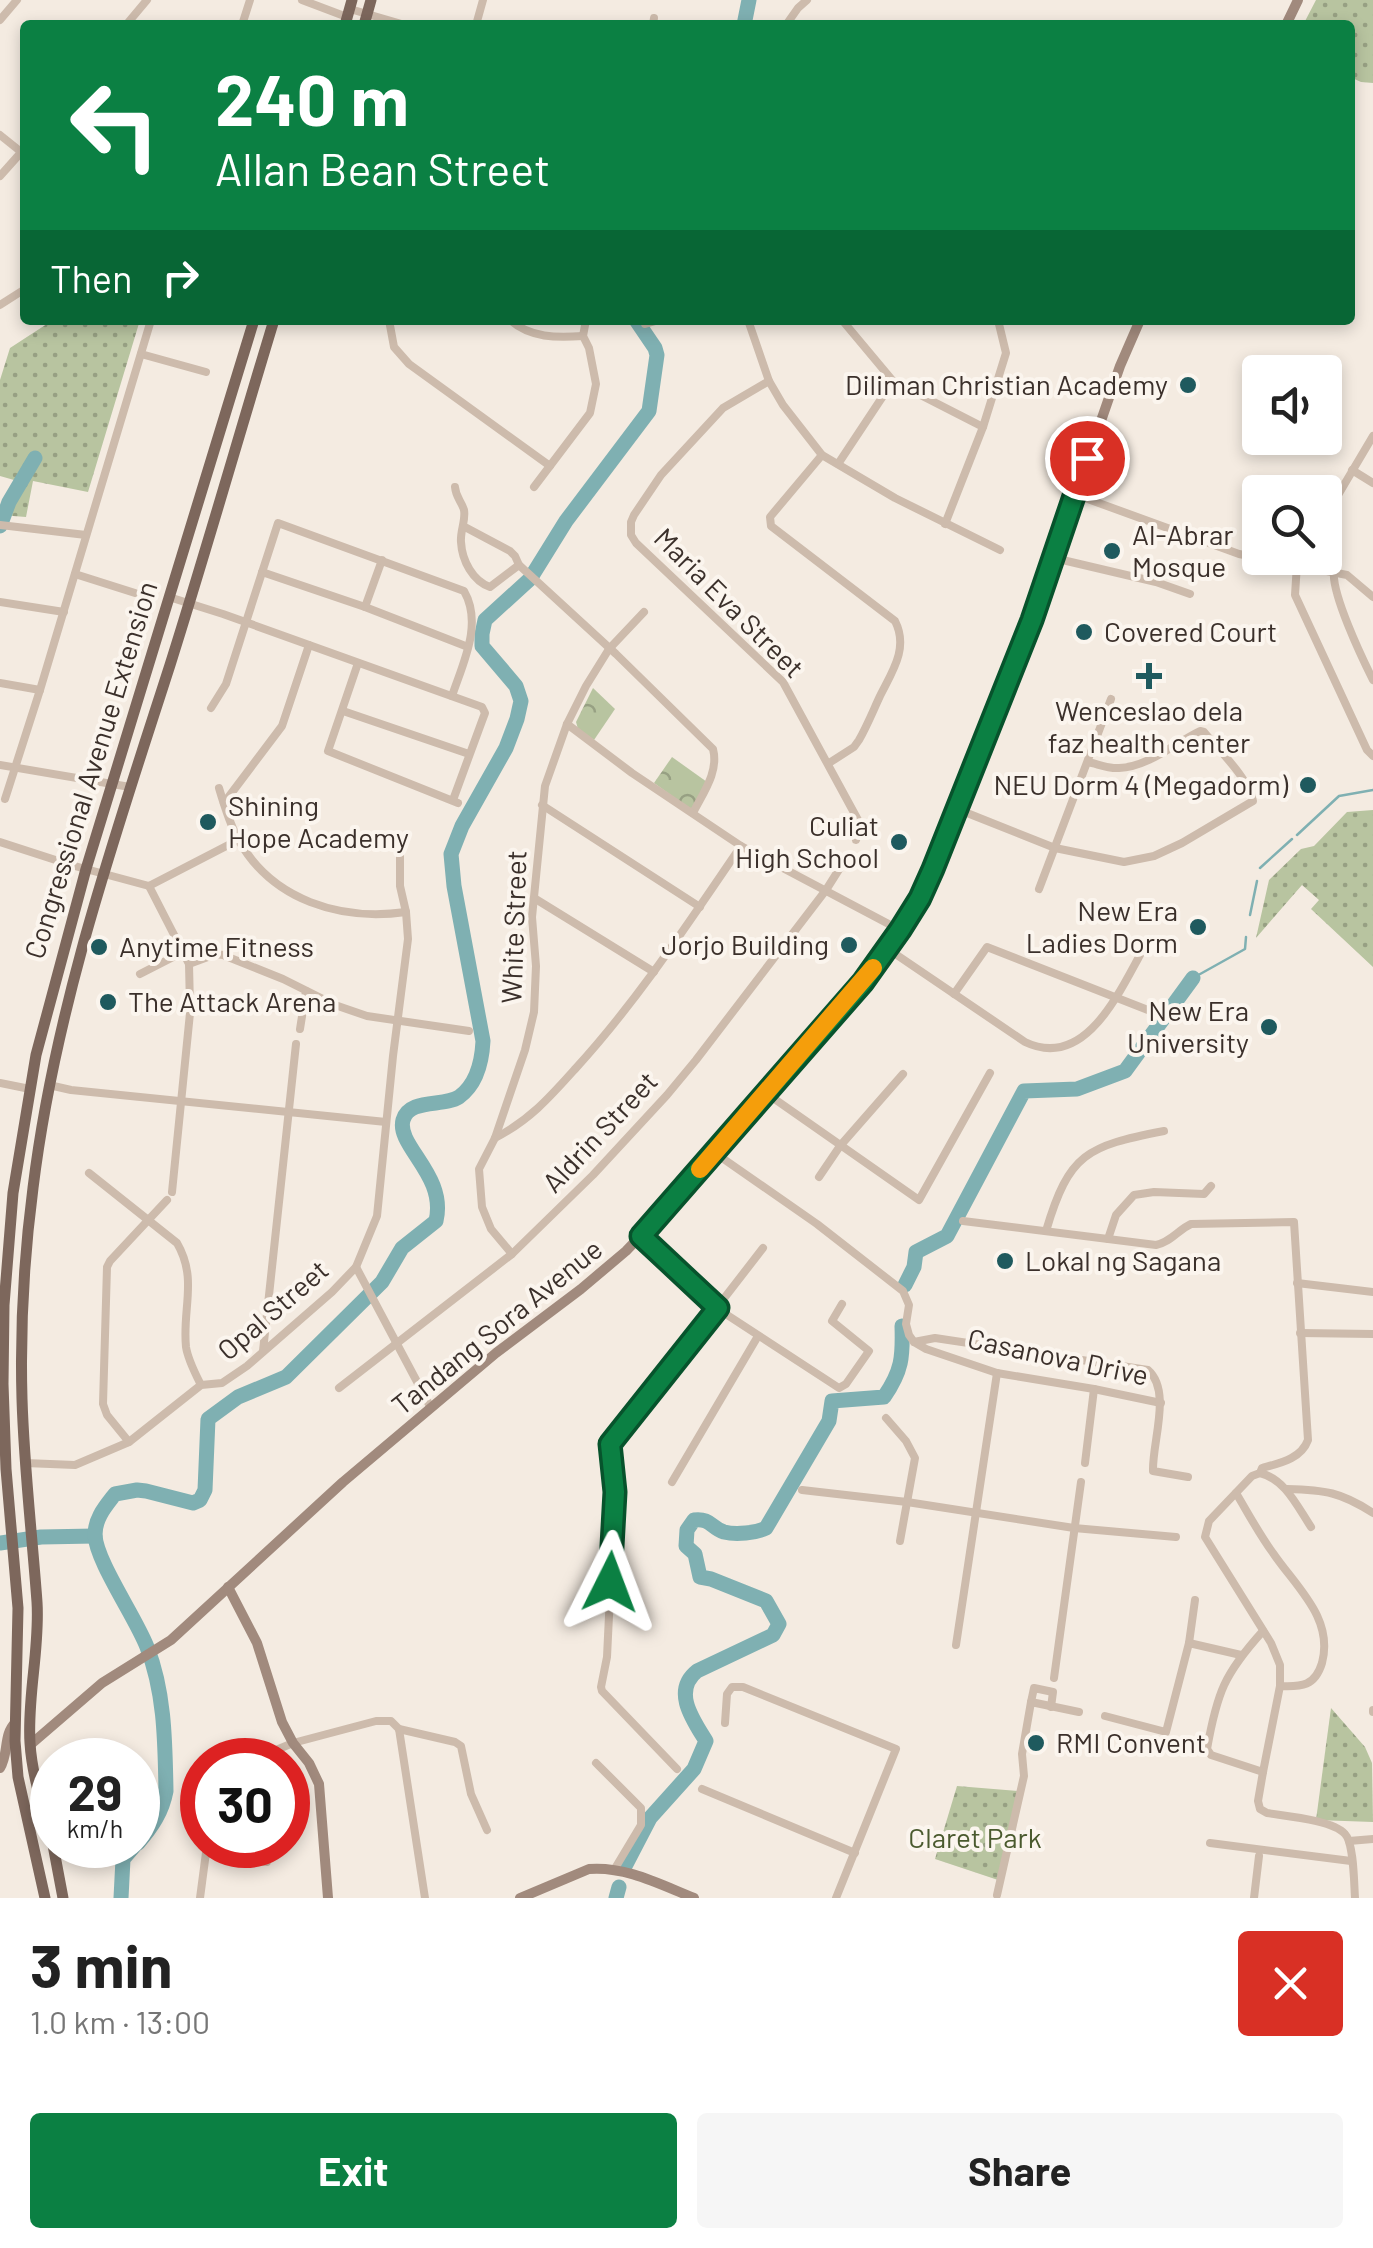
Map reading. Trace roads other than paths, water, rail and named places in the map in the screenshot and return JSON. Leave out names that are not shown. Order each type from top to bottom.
[{"type":"main road","points":[[365,19],[371,0]]},
{"type":"main road","name":"Congressional Avenue Extension","points":[[45,1898],[18,1777],[14,1723],[18,1630],[3,1469],[2,1384],[13,1193],[44,1022],[86,869],[252,325]]},
{"type":"main road","name":"Congressional Avenue Extension","points":[[30,1738],[37,1635],[25,1463],[22,1328],[32,1188],[49,1085],[61,1026],[104,874],[272,325]]},
{"type":"main road","name":"Tandang Sora Avenue","points":[[37,1738],[89,1693],[167,1642],[343,1482],[496,1353],[602,1272],[641,1236],[863,982],[928,881],[1032,620],[1074,494],[1138,325]]},
{"type":"main road","points":[[44,1022],[61,1026]]},
{"type":"main road","points":[[228,1587],[257,1643],[290,1738]]},
{"type":"main road","points":[[14,1723],[8,1731],[6,1756],[0,1768],[18,1777]]},
{"type":"main road","points":[[310,1767],[319,1784],[328,1898]]},
{"type":"main road","name":"Congressional Avenue Extension","points":[[57,1868],[63,1898]]},
{"type":"main road","points":[[520,1898],[589,1869],[638,1876],[694,1898]]},
{"type":"street","points":[[0,20],[16,0]]},
{"type":"street","points":[[130,20],[147,0]]},
{"type":"street","points":[[302,0],[348,9],[365,19]]},
{"type":"street","points":[[790,20],[807,0]]},
{"type":"street","points":[[0,176],[20,156]]},
{"type":"street","points":[[5,799],[150,325]]},
{"type":"street","points":[[390,325],[394,347],[409,364],[550,466]]},
{"type":"street","points":[[515,325],[538,335],[583,336]]},
{"type":"street","points":[[534,488],[593,406],[595,376],[583,336],[585,325]]},
{"type":"street","points":[[750,325],[769,381],[822,455],[1000,550]]},
{"type":"street","points":[[846,325],[892,381],[983,427]]},
{"type":"street","points":[[945,524],[983,427],[1006,353],[999,325]]},
{"type":"street","points":[[141,354],[206,372]]},
{"type":"street","name":"Maria Eva Street","points":[[769,381],[726,404],[661,476],[634,515],[632,535],[672,579],[783,682],[858,820],[856,840]]},
{"type":"street","points":[[838,464],[892,381]]},
{"type":"street","points":[[1342,487],[1373,436]]},
{"type":"street","points":[[822,455],[770,516],[771,526],[895,621],[900,630],[897,663],[859,740],[854,748],[828,763]]},
{"type":"street","points":[[1352,470],[1373,483]]},
{"type":"street","points":[[456,488],[464,512],[460,542],[472,573],[484,585],[493,586],[519,565]]},
{"type":"street","points":[[1074,494],[1242,554]]},
{"type":"street","points":[[211,708],[226,684],[278,522],[464,591],[473,612],[468,647],[452,696]]},
{"type":"street","points":[[4,526],[86,536]]},
{"type":"street","points":[[463,526],[516,556],[519,565],[713,748],[713,772],[693,814]]},
{"type":"street","points":[[1054,558],[1190,594]]},
{"type":"street","points":[[366,607],[382,560]]},
{"type":"street","points":[[262,572],[468,647]]},
{"type":"street","points":[[1342,573],[1373,598]]},
{"type":"street","points":[[74,574],[135,593]]},
{"type":"street","points":[[1297,575],[1295,595],[1366,750],[1373,756]]},
{"type":"street","points":[[1334,575],[1333,583],[1373,680]]},
{"type":"street","points":[[169,597],[245,622],[482,707],[484,713],[455,802],[328,751],[358,663]]},
{"type":"street","points":[[0,602],[64,612]]},
{"type":"street","name":"White Street","points":[[512,1254],[491,1229],[482,1207],[479,1169],[495,1138],[534,1012],[532,917],[545,786],[567,724],[586,686],[608,649],[644,612]]},
{"type":"street","points":[[224,803],[282,726],[308,645]]},
{"type":"street","points":[[0,683],[40,690]]},
{"type":"street","points":[[1039,888],[1110,699]]},
{"type":"street","points":[[342,711],[469,754]]},
{"type":"street","points":[[567,724],[741,846],[900,930]]},
{"type":"street","points":[[957,809],[1055,848],[1124,862],[1154,856],[1252,802],[1253,794],[1204,732],[1198,731],[1130,767],[1110,768],[1088,762]]},
{"type":"street","points":[[0,765],[130,787]]},
{"type":"street","points":[[219,788],[238,840],[252,860],[289,892],[333,911],[382,916],[406,912]]},
{"type":"street","points":[[542,804],[700,906]]},
{"type":"street","points":[[0,842],[149,886],[238,840]]},
{"type":"street","points":[[495,1138],[520,1126],[591,1052],[654,972],[741,846]]},
{"type":"street","name":"Opal Street","points":[[25,1463],[75,1465],[129,1442],[201,1385],[222,1382],[247,1366],[356,1268],[377,1216],[408,939],[400,854]]},
{"type":"street","name":"Aldrin Street","points":[[339,1388],[512,1254],[594,1175],[668,1095],[845,860]]},
{"type":"street","points":[[129,1442],[103,1404],[107,1267],[170,1196],[190,1010],[190,964],[149,886]]},
{"type":"street","points":[[534,898],[654,972]]},
{"type":"street","points":[[954,994],[987,947],[1153,1012]]},
{"type":"street","points":[[888,948],[1040,1049],[1070,1046],[1093,1028],[1117,998],[1140,955]]},
{"type":"street","points":[[140,974],[183,952]]},
{"type":"street","points":[[190,964],[222,955],[367,1016],[469,1031]]},
{"type":"street","points":[[300,1029],[306,991]]},
{"type":"street","points":[[264,1351],[296,1044]]},
{"type":"street","points":[[766,1093],[920,1200],[990,1073]]},
{"type":"street","points":[[819,1177],[840,1146],[903,1074]]},
{"type":"street","points":[[0,1083],[30,1089]]},
{"type":"street","points":[[49,1085],[386,1122]]},
{"type":"street","points":[[1046,1231],[1056,1198],[1071,1169],[1098,1148],[1164,1130]]},
{"type":"street","points":[[714,1153],[903,1291],[910,1306],[906,1324],[914,1342]]},
{"type":"street","points":[[89,1174],[177,1243],[186,1259],[186,1342],[201,1385]]},
{"type":"street","points":[[1108,1239],[1116,1216],[1134,1195],[1202,1194],[1211,1186]]},
{"type":"street","points":[[963,1221],[1156,1246],[1192,1224],[1294,1222],[1308,1432],[1304,1448],[1286,1460],[1262,1468],[1260,1473]]},
{"type":"street","points":[[641,1236],[718,1308],[839,1388],[869,1351],[832,1321],[842,1304]]},
{"type":"street","points":[[677,1769],[602,1691],[615,1492],[610,1444],[763,1248]]},
{"type":"street","points":[[356,1268],[431,1408]]},
{"type":"street","points":[[1297,1283],[1373,1292]]},
{"type":"street","points":[[1300,1333],[1373,1334]]},
{"type":"street","points":[[672,1482],[758,1336]]},
{"type":"street","name":"Casanova Drive","points":[[935,1338],[1148,1370],[1155,1377],[1161,1402],[997,1374],[914,1342],[935,1338]]},
{"type":"street","points":[[956,1645],[997,1374]]},
{"type":"street","points":[[1085,1462],[1094,1389]]},
{"type":"street","points":[[1161,1402],[1153,1471],[1188,1477]]},
{"type":"street","points":[[886,1418],[916,1458],[900,1541]]},
{"type":"street","points":[[1311,1527],[1287,1489],[1271,1476],[1260,1473],[1252,1476],[1209,1521],[1205,1537],[1280,1665],[1280,1686],[1258,1805],[1262,1812],[1329,1825],[1348,1838],[1373,1839]]},
{"type":"street","points":[[1054,1678],[1081,1482]]},
{"type":"street","points":[[1287,1489],[1347,1496],[1373,1513]]},
{"type":"street","points":[[802,1490],[1074,1528],[1176,1537]]},
{"type":"street","points":[[1236,1493],[1324,1631],[1324,1652],[1317,1676],[1302,1686],[1280,1686]]},
{"type":"street","points":[[1105,1716],[1166,1732],[1189,1643],[1195,1600]]},
{"type":"street","points":[[1262,1631],[1224,1681],[1206,1749],[1262,1772]]},
{"type":"street","points":[[1189,1643],[1241,1655]]},
{"type":"street","points":[[725,1724],[727,1694],[732,1687],[743,1686],[896,1749],[836,1898]]},
{"type":"street","points":[[997,1897],[1024,1776],[1022,1754],[1034,1688],[1053,1692],[1051,1707]]},
{"type":"street","points":[[1031,1702],[1079,1712]]},
{"type":"street","points":[[310,1738],[376,1721],[391,1721],[400,1729],[456,1742],[461,1746],[471,1794],[487,1830]]},
{"type":"street","points":[[400,1729],[424,1898]]},
{"type":"street","points":[[596,1762],[641,1808],[641,1825],[614,1870]]},
{"type":"street","points":[[702,1789],[855,1852]]},
{"type":"street","points":[[1348,1838],[1355,1898]]},
{"type":"street","points":[[1210,1843],[1351,1861]]},
{"type":"street","points":[[1254,1898],[1259,1856]]},
{"type":"street","points":[[200,1898],[204,1868]]},
{"type":"waterway","points":[[745,20],[749,0]]},
{"type":"waterway","points":[[160,1810],[166,1791],[161,1700],[147,1647],[97,1546],[97,1523],[115,1494],[137,1490],[193,1503],[200,1500],[205,1490],[208,1419],[238,1397],[286,1377],[382,1282],[402,1248],[436,1221],[435,1189],[407,1140],[403,1120],[419,1106],[459,1097],[470,1086],[480,1064],[483,1041],[451,854],[462,826],[506,748],[521,701],[516,686],[482,646],[485,620],[530,579],[566,521],[649,411],[657,355],[639,325]]},
{"type":"waterway","points":[[0,526],[35,458]]},
{"type":"waterway","points":[[1297,835],[1339,796],[1373,790]]},
{"type":"waterway","points":[[1260,868],[1292,839]]},
{"type":"waterway","points":[[1250,915],[1257,881]]},
{"type":"waterway","points":[[1193,978],[1245,949],[1246,937]]},
{"type":"waterway","points":[[905,1285],[916,1252],[947,1236],[1024,1091],[1077,1089],[1125,1071],[1193,978]]},
{"type":"waterway","points":[[624,1868],[650,1818],[694,1769],[706,1741],[687,1706],[685,1696],[690,1679],[697,1671],[773,1635],[779,1624],[766,1601],[700,1577],[695,1554],[686,1546],[687,1530],[694,1520],[729,1533],[766,1528],[829,1421],[832,1401],[884,1397],[900,1363],[902,1326]]},
{"type":"waterway","points":[[0,1543],[95,1536]]},
{"type":"waterway","points":[[121,1898],[123,1868]]},
{"type":"waterway","points":[[616,1898],[619,1887]]},
{"type":"place","name":"Diliman Christian Academy","points":[[1188,385]]},
{"type":"place","name":"Al-Abrar Mosque","points":[[1112,551]]},
{"type":"place","name":"Covered Court","points":[[1084,632]]},
{"type":"place","name":"Wenceslao dela faz health center","points":[[1149,676]]},
{"type":"place","name":"NEU Dorm 4 (Megadorm)","points":[[1308,785]]},
{"type":"place","name":"Shining Hope Academy","points":[[208,822]]},
{"type":"place","name":"Culiat High School","points":[[899,842]]},
{"type":"place","name":"New Era Ladies Dorm","points":[[1198,927]]},
{"type":"place","name":"Jorjo Building","points":[[849,945]]},
{"type":"place","name":"Anytime Fitness","points":[[99,947]]},
{"type":"place","name":"The Attack Arena","points":[[108,1002]]},
{"type":"place","name":"New Era University","points":[[1269,1027]]},
{"type":"place","name":"Lokal ng Sagana","points":[[1005,1261]]},
{"type":"place","name":"RMI Convent","points":[[1036,1743]]},
{"type":"park label","name":"Claret Park","points":[[975,1838]]}]
